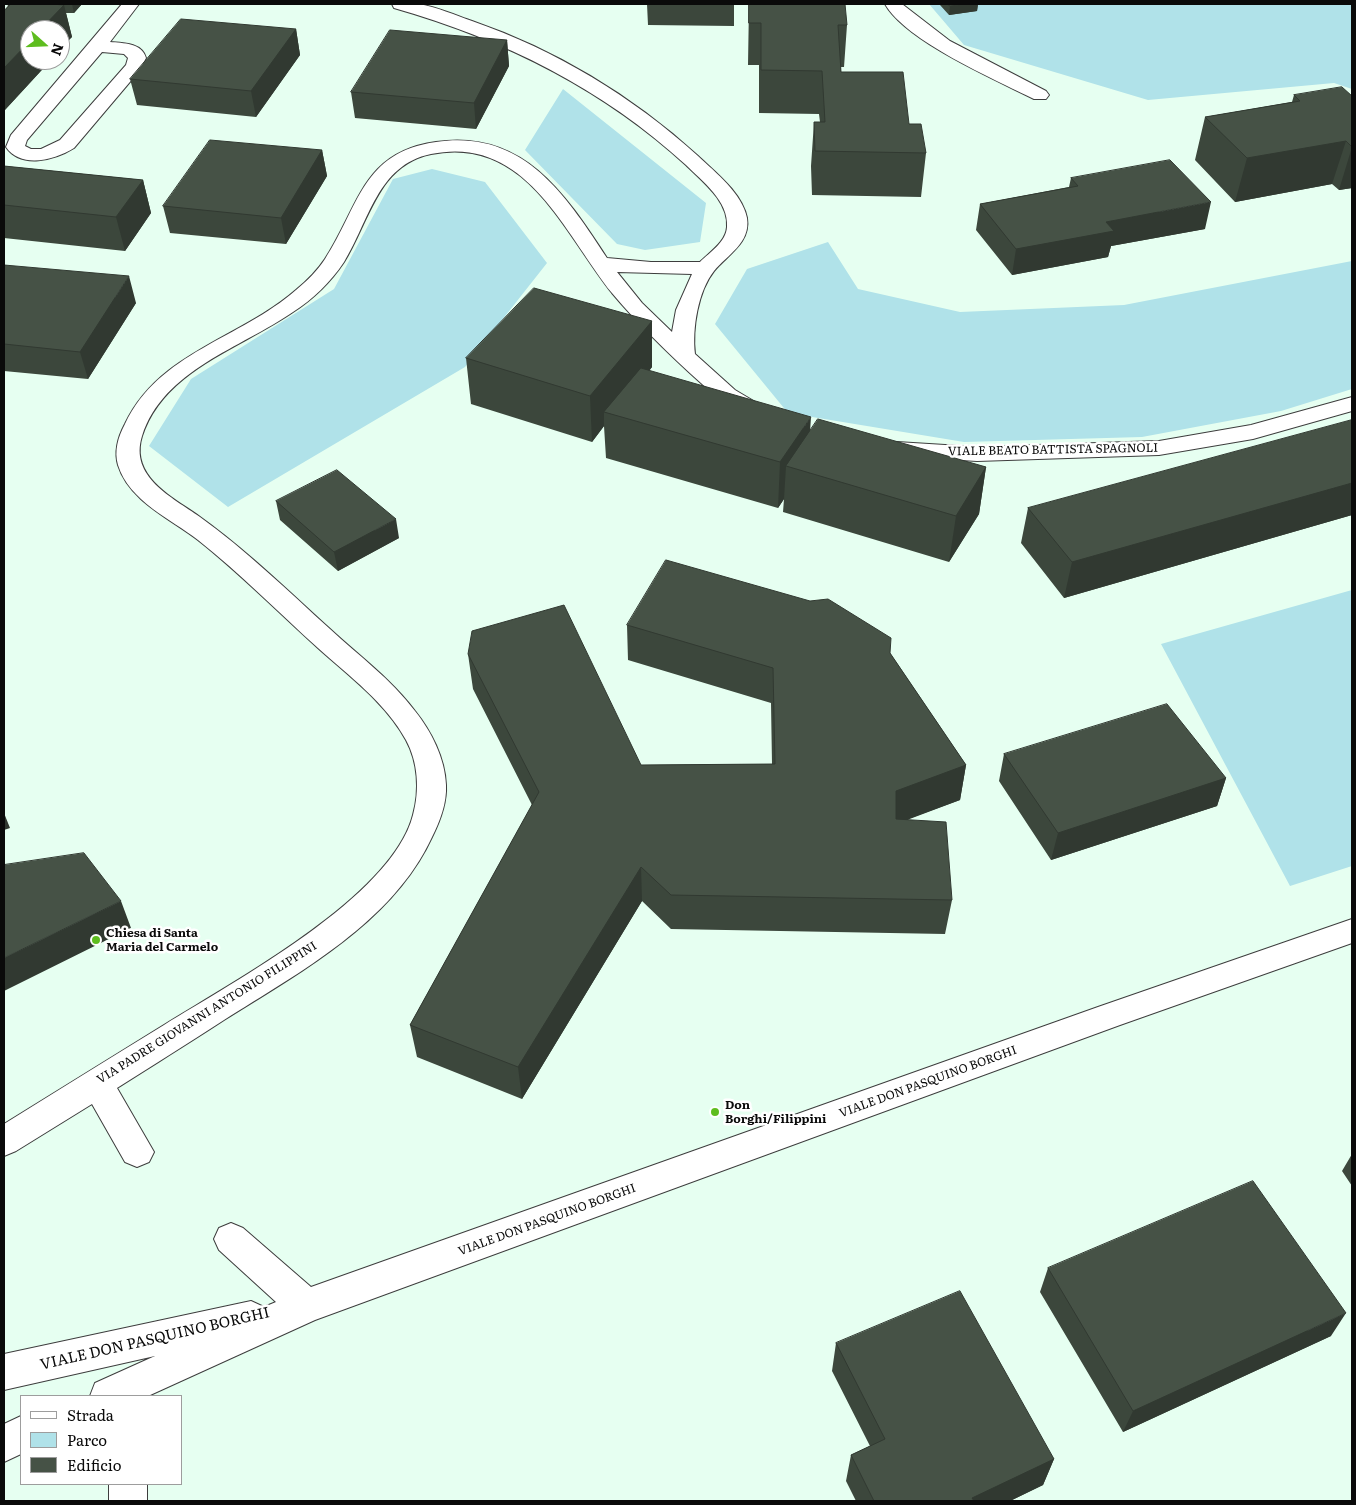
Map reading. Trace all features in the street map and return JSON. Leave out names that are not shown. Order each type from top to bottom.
[{"type":"street","points":[[98,46],[128,49],[136,54],[138,58],[128,73],[67,144],[57,151],[44,154],[28,153],[17,149],[18,139],[98,46],[131,4]]},
{"type":"street","points":[[400,4],[476,27],[563,68],[608,96],[676,147],[711,180],[736,214],[737,228],[732,240],[724,251],[705,268],[694,290],[682,330],[684,356]]},
{"type":"street","points":[[894,4],[918,27],[948,48],[1040,95]]},
{"type":"street","name":"VIA PADRE GIOVANNI ANTONIO FILIPPINI","points":[[4,1141],[279,970],[320,942],[360,908],[392,875],[414,847],[427,819],[433,791],[431,768],[420,741],[404,717],[380,690],[234,557],[143,487],[132,472],[127,455],[130,436],[142,410],[152,397],[177,373],[288,307],[318,282],[340,252],[377,177],[391,164],[415,152],[433,148],[464,147],[494,153],[519,164],[554,200],[600,264]]},
{"type":"street","points":[[600,264],[651,268],[705,268]]},
{"type":"street","points":[[600,264],[635,307],[684,356],[727,395],[774,420]]},
{"type":"street","name":"VIALE BEATO BATTISTA SPAGNOLI","points":[[878,446],[931,452],[977,454],[1141,450],[1229,437],[1352,404]]},
{"type":"street","name":"VIALE DON PASQUINO BORGHI","points":[[122,1393],[306,1306],[1101,1019],[1352,931]]},
{"type":"street","points":[[97,1083],[137,1152]]},
{"type":"street","points":[[231,1239],[306,1306]]},
{"type":"street","name":"VIALE DON PASQUINO BORGHI","points":[[4,1372],[306,1306]]},
{"type":"street","points":[[4,1443],[20,1435]]},
{"type":"street","points":[[128,1485],[128,1501]]},
{"type":"green space","points":[[929,4],[1352,4],[1352,89],[1334,83],[1148,100],[964,45]]},
{"type":"green space","points":[[563,89],[706,203],[700,242],[645,250],[617,244],[525,150]]},
{"type":"green space","points":[[432,169],[485,182],[547,263],[465,367],[228,507],[149,446],[191,379],[334,289],[393,179]]},
{"type":"green space","points":[[828,242],[858,289],[960,312],[1124,305],[1352,261],[1352,389],[1281,411],[1142,437],[964,442],[788,413],[715,324],[747,269]]},
{"type":"green space","points":[[1352,590],[1352,866],[1290,886],[1161,644]]},
{"type":"building","points":[[11,4],[64,5],[50,20],[20,20],[20,51],[4,68],[4,11]]},
{"type":"building","points":[[749,4],[845,4],[847,25],[838,25],[841,72],[903,72],[909,124],[921,124],[926,153],[815,151],[814,122],[825,122],[822,71],[761,70],[761,23],[749,23]]},
{"type":"building","points":[[948,4],[967,4],[950,6]]},
{"type":"building","points":[[181,19],[296,29],[251,91],[130,79]]},
{"type":"building","points":[[390,30],[507,40],[474,103],[351,92]]},
{"type":"building","points":[[1342,87],[1352,96],[1352,147],[1346,141],[1247,158],[1205,117],[1300,101],[1294,95]]},
{"type":"building","points":[[210,140],[322,150],[281,218],[163,206]]},
{"type":"building","points":[[1170,160],[1211,202],[1106,222],[1114,231],[1016,249],[980,204],[1078,186],[1071,178]]},
{"type":"building","points":[[4,166],[143,180],[116,217],[4,205]]},
{"type":"building","points":[[4,265],[129,276],[80,352],[4,344]]},
{"type":"building","points":[[534,288],[652,321],[590,396],[466,358]]},
{"type":"building","points":[[641,368],[811,417],[780,462],[604,412]]},
{"type":"building","points":[[818,419],[986,467],[956,516],[786,466]]},
{"type":"building","points":[[1352,420],[1352,483],[1072,562],[1028,508]]},
{"type":"building","points":[[337,470],[396,519],[334,552],[276,501]]},
{"type":"building","points":[[666,560],[810,601],[828,599],[891,638],[890,653],[966,765],[896,791],[896,819],[946,822],[952,900],[671,895],[641,867],[518,1067],[410,1025],[539,792],[468,654],[472,631],[564,605],[641,765],[775,764],[773,668],[627,625]]},
{"type":"building","points":[[1167,704],[1226,778],[1058,833],[1004,754]]},
{"type":"building","points":[[84,853],[121,901],[4,958],[4,865]]},
{"type":"building","points":[[1253,1181],[1346,1313],[1133,1411],[1048,1268]]},
{"type":"building","points":[[960,1291],[1054,1459],[972,1498],[974,1501],[874,1501],[851,1455],[885,1439],[836,1343]]},
{"type":"place","name":"Chiesa di Santa Maria del Carmelo","points":[[96,940]]},
{"type":"place","name":"Don Borghi/Filippini","points":[[715,1112]]}]
